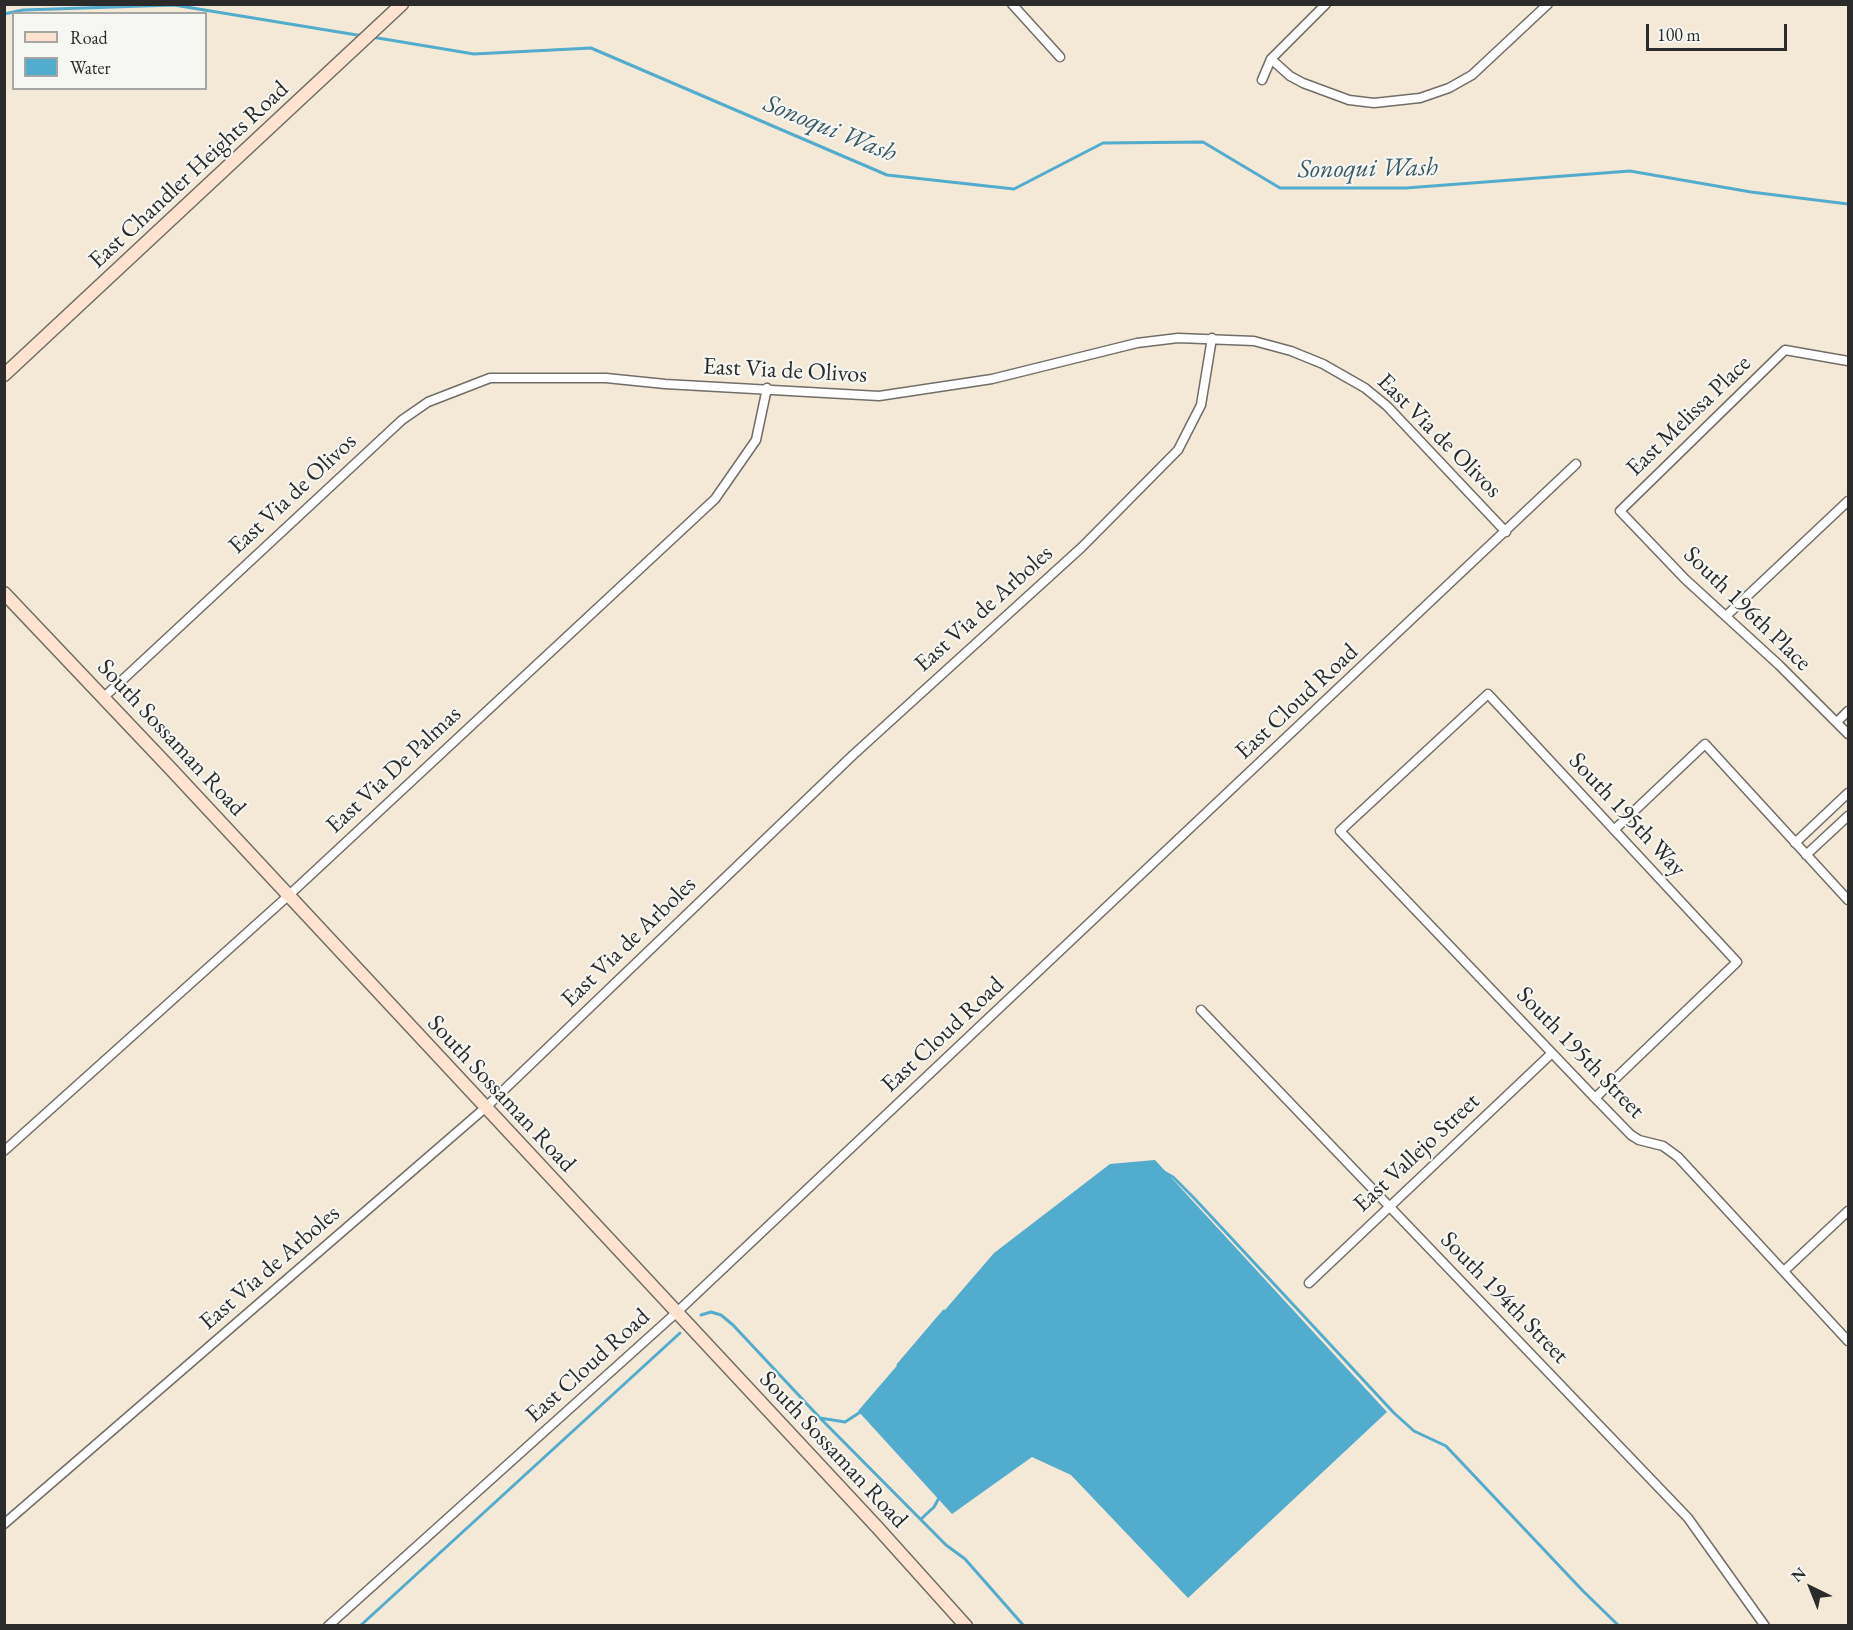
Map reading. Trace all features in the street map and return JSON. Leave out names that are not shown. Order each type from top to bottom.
[{"type":"main road","name":"East Chandler Heights Road","points":[[4,375],[402,4]]},
{"type":"main road","name":"South Sossaman Road","points":[[4,593],[104,697],[877,1527],[966,1626]]},
{"type":"street","points":[[1012,4],[1060,57]]},
{"type":"street","points":[[1271,59],[1290,76],[1303,83],[1349,100],[1374,104],[1420,98],[1449,88],[1472,75],[1548,4]]},
{"type":"street","points":[[1262,80],[1271,59],[1325,5]]},
{"type":"street","name":"East Via de Olivos","points":[[104,697],[402,420],[428,402],[490,378],[606,378],[666,384],[879,396],[992,379],[1137,344],[1178,338],[1254,341],[1291,351],[1323,364],[1365,388],[1387,406],[1506,532]]},
{"type":"street","name":"East Via de Arboles","points":[[4,1524],[485,1108],[853,754],[1082,547],[1178,450],[1201,405],[1212,338]]},
{"type":"street","name":"East Melissa Place","points":[[1620,511],[1785,350],[1848,361]]},
{"type":"street","name":"East Via De Palmas","points":[[4,1151],[288,896],[715,499],[756,440],[767,388]]},
{"type":"street","name":"East Cloud Road","points":[[328,1626],[676,1312],[1576,464]]},
{"type":"street","points":[[1726,616],[1848,501]]},
{"type":"street","name":"South 196th Place","points":[[1620,511],[1685,579],[1848,734]]},
{"type":"street","name":"South 195th Way","points":[[1340,831],[1488,694],[1737,962],[1595,1098]]},
{"type":"street","points":[[1837,722],[1848,711]]},
{"type":"street","points":[[1614,830],[1705,744],[1848,900]]},
{"type":"street","points":[[1795,843],[1848,793]]},
{"type":"street","points":[[1806,855],[1848,816]]},
{"type":"street","name":"South 195th Street","points":[[1340,831],[1630,1135],[1672,1151],[1848,1341]]},
{"type":"street","name":"South 194th Street","points":[[1201,1010],[1688,1518],[1765,1626]]},
{"type":"street","name":"East Vallejo Street","points":[[1309,1282],[1552,1053]]},
{"type":"street","points":[[1784,1271],[1848,1211]]},
{"type":"water","points":[[1155,1160],[1387,1412],[1188,1598],[1071,1475],[1032,1457],[952,1514],[858,1411],[994,1253],[1110,1164]]},
{"type":"waterway","name":"Sonoqui Wash","points":[[14,12],[174,5],[363,36]]},
{"type":"waterway","name":"Sonoqui Wash","points":[[4,14],[12,12]]},
{"type":"waterway","name":"Sonoqui Wash","points":[[372,37],[474,54],[591,48],[887,175],[1014,189],[1103,143],[1203,142],[1280,188],[1406,188],[1630,171],[1751,192],[1848,204]]},
{"type":"waterway","points":[[1164,1172],[1173,1177],[1194,1198],[1394,1413],[1414,1431],[1446,1446],[1619,1626]]},
{"type":"waterway","points":[[898,1365],[944,1311]]},
{"type":"waterway","points":[[701,1315],[711,1312],[721,1315],[733,1325],[820,1418],[946,1545],[965,1559],[1024,1626]]},
{"type":"waterway","points":[[360,1626],[680,1333]]},
{"type":"waterway","points":[[820,1418],[845,1422],[862,1411]]},
{"type":"waterway","points":[[921,1519],[934,1507],[940,1496]]}]
